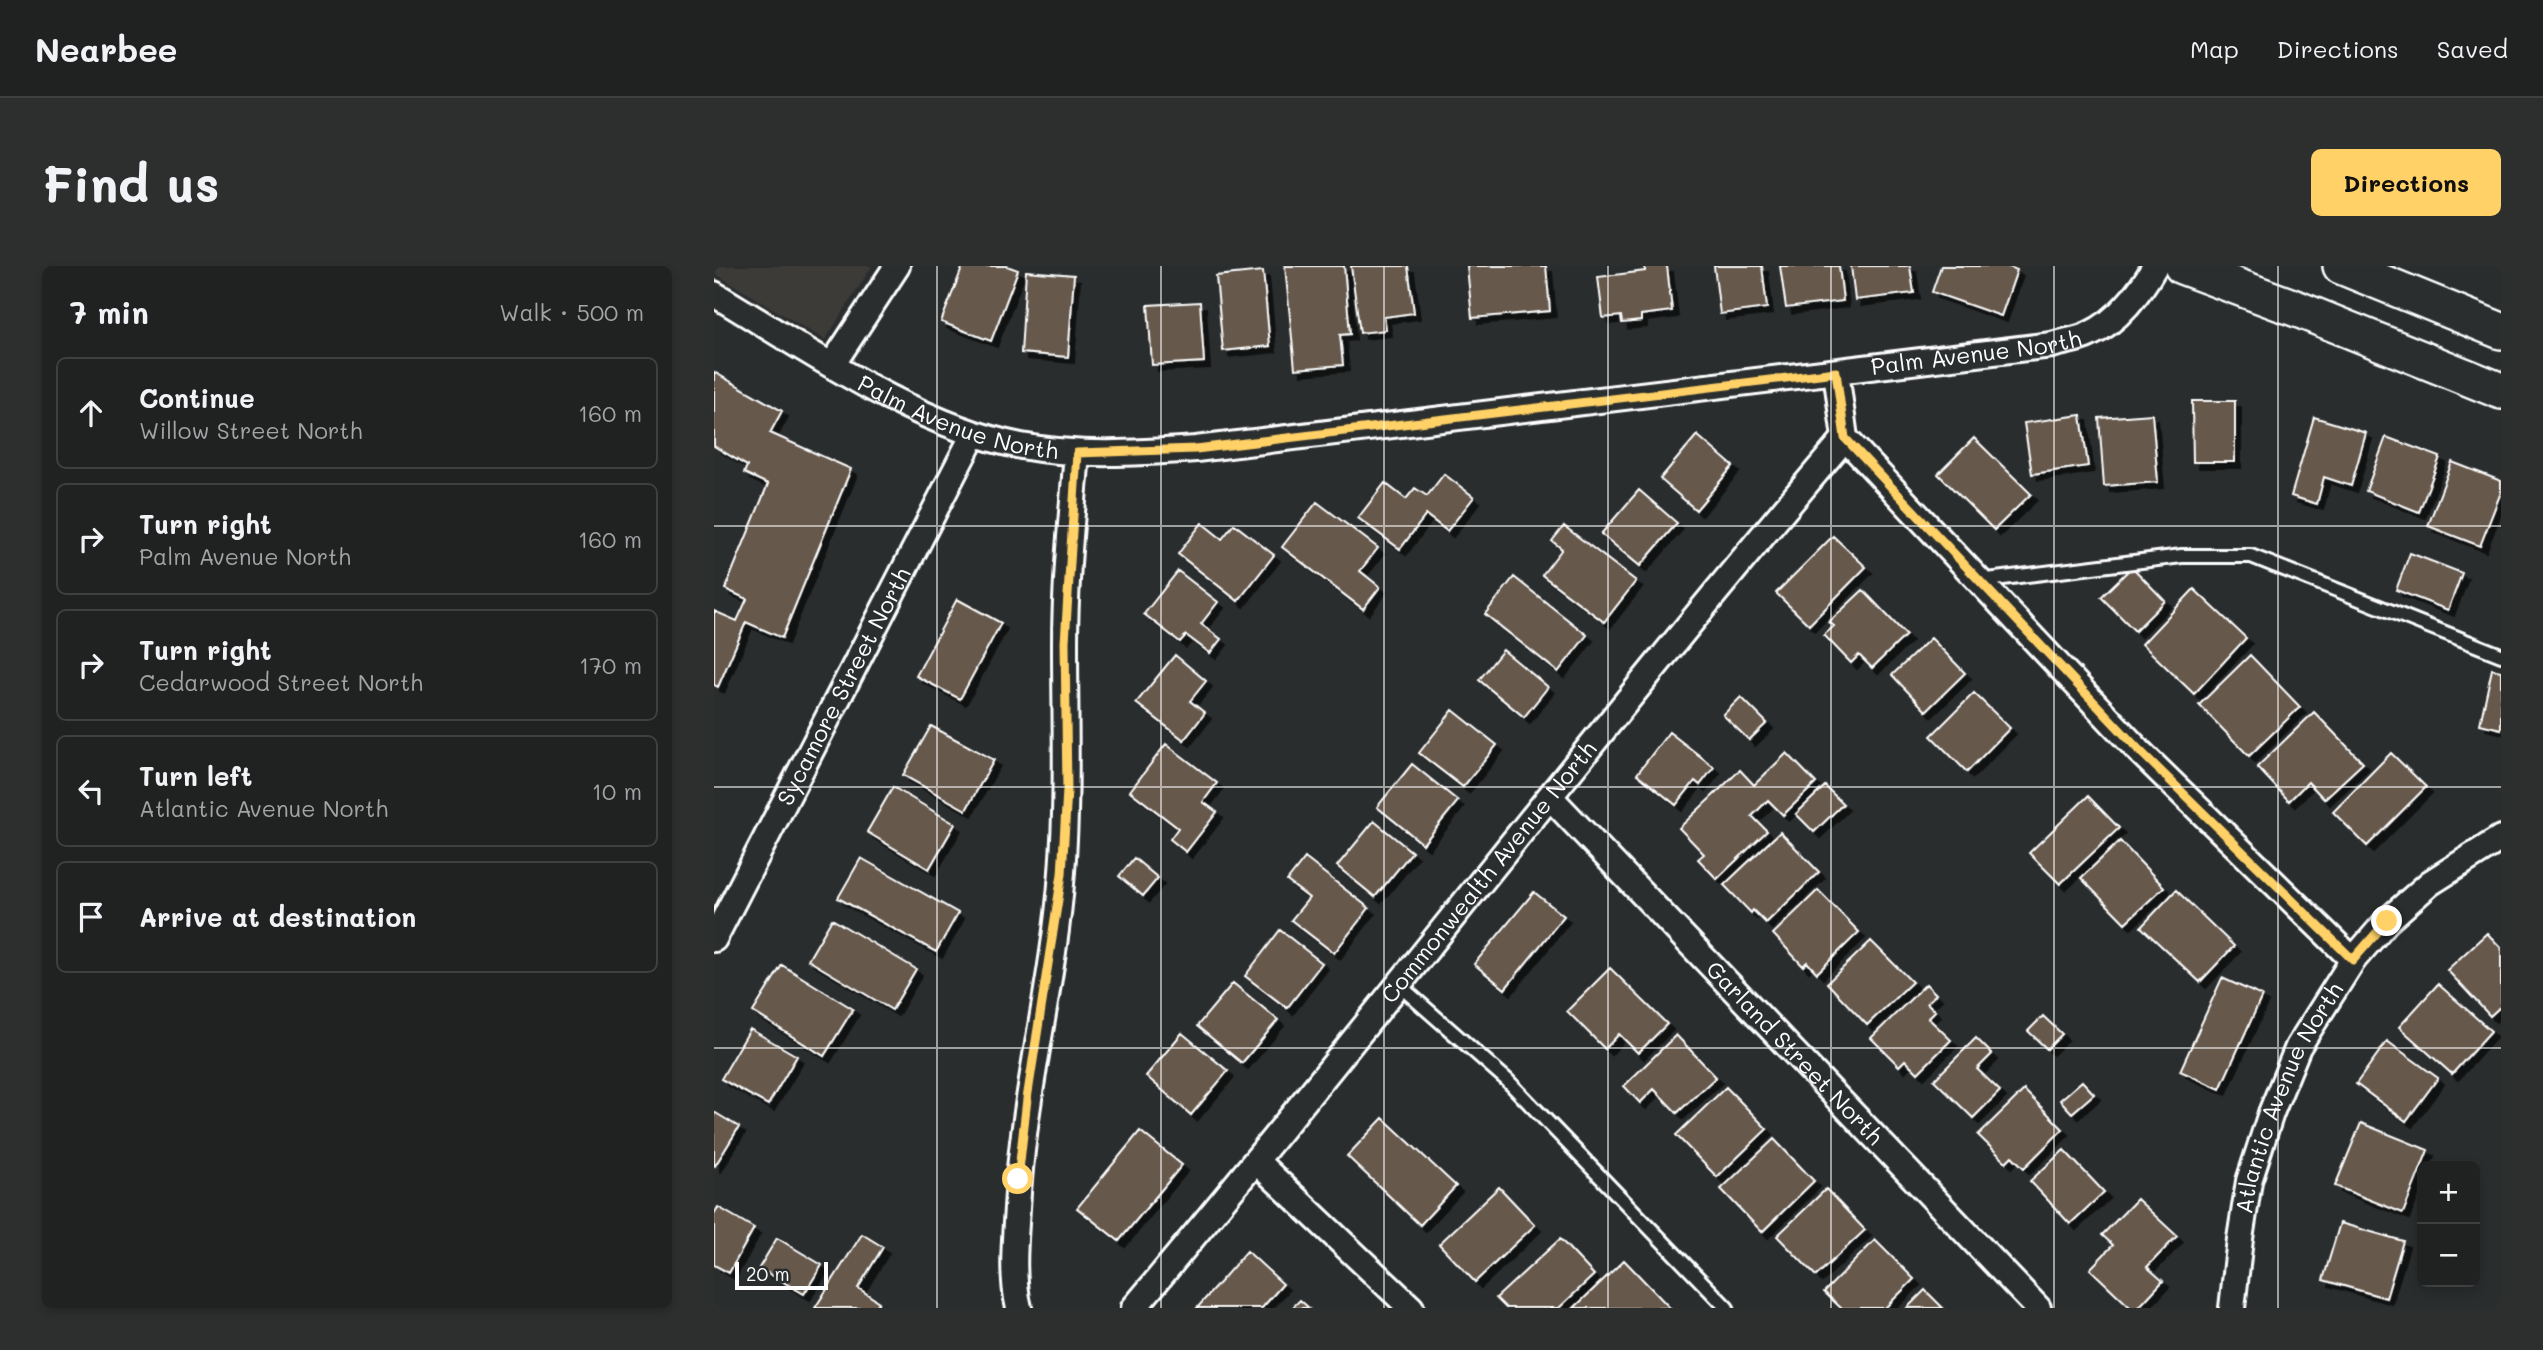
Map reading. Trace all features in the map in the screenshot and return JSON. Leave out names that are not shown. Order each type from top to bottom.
[{"type":"main road","points":[[2182,266],[2313,315],[2501,391]]},
{"type":"main road","points":[[2341,266],[2501,331]]},
{"type":"street","points":[[832,365],[897,266]]},
{"type":"street","name":"Palm Avenue North","points":[[714,294],[832,365],[919,412],[974,434],[1021,446],[1077,453],[1196,449],[2052,345],[2091,334],[2123,310],[2142,290],[2155,266]]},
{"type":"street","points":[[1836,372],[1845,438],[2140,751],[2353,960]]},
{"type":"street","name":"Sycamore Street North","points":[[714,939],[974,434]]},
{"type":"street","name":"Commonwealth Avenue North","points":[[1134,1308],[1257,1162],[1550,797],[1845,438]]},
{"type":"street","points":[[1019,1308],[1016,1295],[1015,1239],[1018,1179],[1027,1099],[1062,874],[1067,790],[1065,642],[1077,453]]},
{"type":"street","name":"Garland Street North","points":[[1550,797],[2038,1308]]},
{"type":"street","name":"Atlantic Avenue North","points":[[2232,1308],[2239,1239],[2249,1181],[2271,1113],[2298,1047],[2353,960],[2387,921],[2430,884],[2501,838]]},
{"type":"street","points":[[1257,1162],[1411,1308]]},
{"type":"lane","points":[[1979,580],[2182,556],[2251,556],[2501,655]]},
{"type":"lane","points":[[1399,985],[1507,1080],[1727,1308]]},
{"type":"shaded area","points":[[714,266],[872,266],[825,340],[714,273]]},
{"type":"building","points":[[963,266],[1007,266],[1018,270],[991,341],[941,322]]},
{"type":"building","points":[[1285,266],[1344,266],[1350,334],[1340,335],[1343,365],[1295,369]]},
{"type":"building","points":[[1351,266],[1408,266],[1414,313],[1384,317],[1386,330],[1360,333]]},
{"type":"building","points":[[1467,266],[1546,266],[1550,311],[1472,318]]},
{"type":"building","points":[[1645,266],[1667,266],[1672,311],[1641,315],[1641,321],[1622,323],[1621,316],[1603,318],[1598,277],[1645,271]]},
{"type":"building","points":[[1714,266],[1762,266],[1767,308],[1720,314]]},
{"type":"building","points":[[1780,266],[1839,266],[1843,301],[1786,308]]},
{"type":"building","points":[[1851,266],[1910,266],[1914,293],[1855,300]]},
{"type":"building","points":[[1941,266],[2007,266],[2017,270],[2001,316],[1932,292]]},
{"type":"building","points":[[1026,271],[1074,275],[1068,357],[1021,353]]},
{"type":"building","points":[[1263,271],[1270,346],[1223,351],[1216,276]]},
{"type":"building","points":[[1200,302],[1204,362],[1152,365],[1148,305]]},
{"type":"building","points":[[714,372],[782,411],[770,433],[851,469],[782,638],[746,622],[718,687],[714,685],[714,611],[737,621],[747,599],[725,589],[768,484],[744,473],[747,466],[714,446]]},
{"type":"building","points":[[2192,401],[2235,401],[2235,462],[2193,462]]},
{"type":"building","points":[[2152,414],[2158,482],[2104,486],[2099,418]]},
{"type":"building","points":[[2081,415],[2088,466],[2032,474],[2024,423]]},
{"type":"building","points":[[2314,417],[2366,433],[2351,486],[2324,477],[2317,504],[2291,496]]},
{"type":"building","points":[[1697,435],[1733,466],[1696,510],[1660,479]]},
{"type":"building","points":[[2386,437],[2440,457],[2419,512],[2366,491]]},
{"type":"building","points":[[1974,438],[2031,494],[1994,530],[1938,474]]},
{"type":"building","points":[[2452,462],[2501,481],[2501,492],[2480,546],[2428,526]]},
{"type":"building","points":[[1444,474],[1474,497],[1447,531],[1426,515],[1400,549],[1358,518],[1385,483],[1406,499],[1415,488],[1427,496]]},
{"type":"building","points":[[1639,490],[1677,523],[1640,566],[1601,534]]},
{"type":"building","points":[[1317,502],[1378,548],[1360,571],[1380,587],[1363,609],[1282,547]]},
{"type":"building","points":[[1202,523],[1222,539],[1234,524],[1274,555],[1238,601],[1178,554]]},
{"type":"building","points":[[1564,526],[1636,581],[1604,622],[1542,575],[1562,549],[1552,541]]},
{"type":"building","points":[[1833,536],[1866,567],[1809,625],[1776,593]]},
{"type":"building","points":[[2410,553],[2462,573],[2448,610],[2396,590]]},
{"type":"building","points":[[2132,567],[2165,601],[2135,631],[2101,597]]},
{"type":"building","points":[[1178,571],[1218,602],[1201,624],[1221,639],[1210,653],[1186,635],[1180,642],[1144,614]]},
{"type":"building","points":[[1514,577],[1587,635],[1558,672],[1485,614]]},
{"type":"building","points":[[2194,589],[2246,638],[2194,694],[2142,644]]},
{"type":"building","points":[[1863,590],[1906,635],[1872,668],[1859,655],[1851,663],[1824,635],[1834,626],[1829,622]]},
{"type":"building","points":[[957,599],[1001,623],[960,699],[916,676]]},
{"type":"building","points":[[1931,638],[1965,673],[1926,711],[1892,675]]},
{"type":"building","points":[[1503,650],[1548,687],[1524,717],[1479,680]]},
{"type":"building","points":[[1175,655],[1206,681],[1190,701],[1205,713],[1184,740],[1136,703]]},
{"type":"building","points":[[2250,655],[2300,707],[2249,756],[2199,705]]},
{"type":"building","points":[[2492,669],[2501,671],[2501,729],[2480,724]]},
{"type":"building","points":[[1974,693],[2010,728],[1967,772],[1931,736]]},
{"type":"building","points":[[1741,697],[1767,723],[1749,740],[1723,715]]},
{"type":"building","points":[[1453,710],[1497,745],[1463,787],[1419,753]]},
{"type":"building","points":[[2314,712],[2363,763],[2324,799],[2308,782],[2289,801],[2257,767]]},
{"type":"building","points":[[931,726],[994,760],[966,810],[903,775]]},
{"type":"building","points":[[1669,732],[1714,767],[1700,785],[1695,781],[1676,805],[1637,774]]},
{"type":"building","points":[[1166,744],[1217,783],[1203,802],[1217,812],[1186,852],[1170,839],[1178,828],[1130,791]]},
{"type":"building","points":[[1787,753],[1816,783],[1783,815],[1768,800],[1752,816],[1767,831],[1717,879],[1698,859],[1704,854],[1679,828],[1740,770],[1754,785]]},
{"type":"building","points":[[2391,753],[2426,787],[2367,846],[2333,812]]},
{"type":"building","points":[[1412,764],[1458,801],[1423,844],[1377,807]]},
{"type":"building","points":[[1825,786],[1843,804],[1814,832],[1796,814]]},
{"type":"building","points":[[893,787],[955,824],[929,869],[867,832]]},
{"type":"building","points":[[2088,796],[2119,828],[2060,884],[2029,853]]},
{"type":"building","points":[[1374,821],[1412,852],[1375,897],[1337,866]]},
{"type":"building","points":[[1780,832],[1819,872],[1766,923],[1753,910],[1751,913],[1724,885]]},
{"type":"building","points":[[2120,841],[2164,887],[2125,923],[2081,878]]},
{"type":"building","points":[[861,858],[958,913],[936,952],[838,898]]},
{"type":"building","points":[[1134,858],[1158,878],[1143,896],[1119,876]]},
{"type":"building","points":[[1305,858],[1369,908],[1334,953],[1291,920],[1309,898],[1287,881]]},
{"type":"building","points":[[1818,890],[1859,932],[1817,973],[1807,962],[1803,966],[1773,934]]},
{"type":"building","points":[[2176,890],[2234,946],[2200,982],[2141,927]]},
{"type":"building","points":[[1534,892],[1564,916],[1505,989],[1474,964]]},
{"type":"building","points":[[832,919],[916,969],[892,1010],[808,960]]},
{"type":"building","points":[[1280,930],[1322,963],[1287,1008],[1245,976]]},
{"type":"building","points":[[2487,933],[2501,948],[2501,1006],[2490,1016],[2447,970]]},
{"type":"building","points":[[1871,941],[1912,982],[1867,1025],[1827,983]]},
{"type":"building","points":[[782,965],[853,1009],[824,1056],[753,1012]]},
{"type":"building","points":[[1610,968],[1667,1024],[1638,1053],[1619,1034],[1605,1049],[1567,1011]]},
{"type":"building","points":[[2222,978],[2262,996],[2220,1089],[2180,1071]]},
{"type":"building","points":[[1233,983],[1278,1020],[1242,1063],[1197,1026]]},
{"type":"building","points":[[1926,984],[1936,994],[1927,1003],[1935,1011],[1928,1018],[1951,1040],[1918,1073],[1905,1060],[1899,1066],[1871,1038]]},
{"type":"building","points":[[2438,984],[2491,1031],[2452,1074],[2399,1027]]},
{"type":"building","points":[[2043,1016],[2062,1034],[2047,1049],[2028,1031]]},
{"type":"building","points":[[750,1029],[797,1056],[768,1105],[721,1079]]},
{"type":"building","points":[[1182,1033],[1228,1071],[1191,1115],[1146,1076]]},
{"type":"building","points":[[1676,1035],[1716,1077],[1677,1113],[1654,1089],[1640,1103],[1624,1086]]},
{"type":"building","points":[[1976,1038],[1992,1054],[1977,1069],[2000,1091],[1973,1118],[1934,1080]]},
{"type":"building","points":[[2387,1041],[2438,1078],[2406,1121],[2356,1084]]},
{"type":"building","points":[[2082,1081],[2094,1094],[2072,1113],[2060,1100]]},
{"type":"building","points":[[1726,1087],[1767,1129],[1717,1177],[1676,1135]]},
{"type":"building","points":[[2024,1090],[2063,1129],[2024,1168],[2012,1156],[2006,1162],[1978,1135]]},
{"type":"building","points":[[714,1112],[739,1127],[715,1166],[714,1165]]},
{"type":"building","points":[[1383,1118],[1456,1186],[1420,1225],[1347,1156]]},
{"type":"building","points":[[2361,1123],[2428,1150],[2424,1161],[2417,1161],[2417,1178],[2403,1213],[2335,1186]]},
{"type":"building","points":[[1140,1131],[1182,1165],[1119,1241],[1077,1208]]},
{"type":"building","points":[[1774,1139],[1814,1181],[1762,1232],[1721,1189]]},
{"type":"building","points":[[2064,1150],[2104,1192],[2070,1224],[2030,1181]]},
{"type":"building","points":[[1499,1187],[1535,1225],[1475,1282],[1439,1244]]},
{"type":"building","points":[[1826,1189],[1865,1230],[1816,1276],[1777,1236]]},
{"type":"building","points":[[2137,1199],[2177,1236],[2147,1267],[2163,1281],[2138,1308],[2131,1308],[2090,1269],[2113,1245],[2102,1235]]},
{"type":"building","points":[[718,1207],[754,1228],[729,1273],[714,1265],[714,1214]]},
{"type":"building","points":[[2340,1223],[2403,1241],[2386,1298],[2323,1280]]},
{"type":"building","points":[[862,1234],[883,1247],[858,1288],[879,1302],[875,1308],[815,1308]]},
{"type":"building","points":[[777,1238],[822,1265],[804,1294],[759,1268]]},
{"type":"building","points":[[1560,1239],[1594,1275],[1559,1308],[1506,1308],[1496,1298]]},
{"type":"building","points":[[1875,1240],[1914,1279],[1885,1308],[1841,1308],[1824,1292]]},
{"type":"building","points":[[1247,1251],[1283,1284],[1262,1308],[1197,1308]]},
{"type":"building","points":[[1624,1260],[1670,1308],[1574,1308]]},
{"type":"building","points":[[1925,1290],[1943,1308],[1907,1308]]},
{"type":"building","points":[[1300,1300],[1309,1308],[1292,1308]]},
{"type":"route","points":[[1018,1179],[1027,1099],[1062,874],[1067,790],[1065,642],[1077,453],[1196,449],[1836,372],[1845,438],[2140,751],[2353,960],[2387,921]]}]
